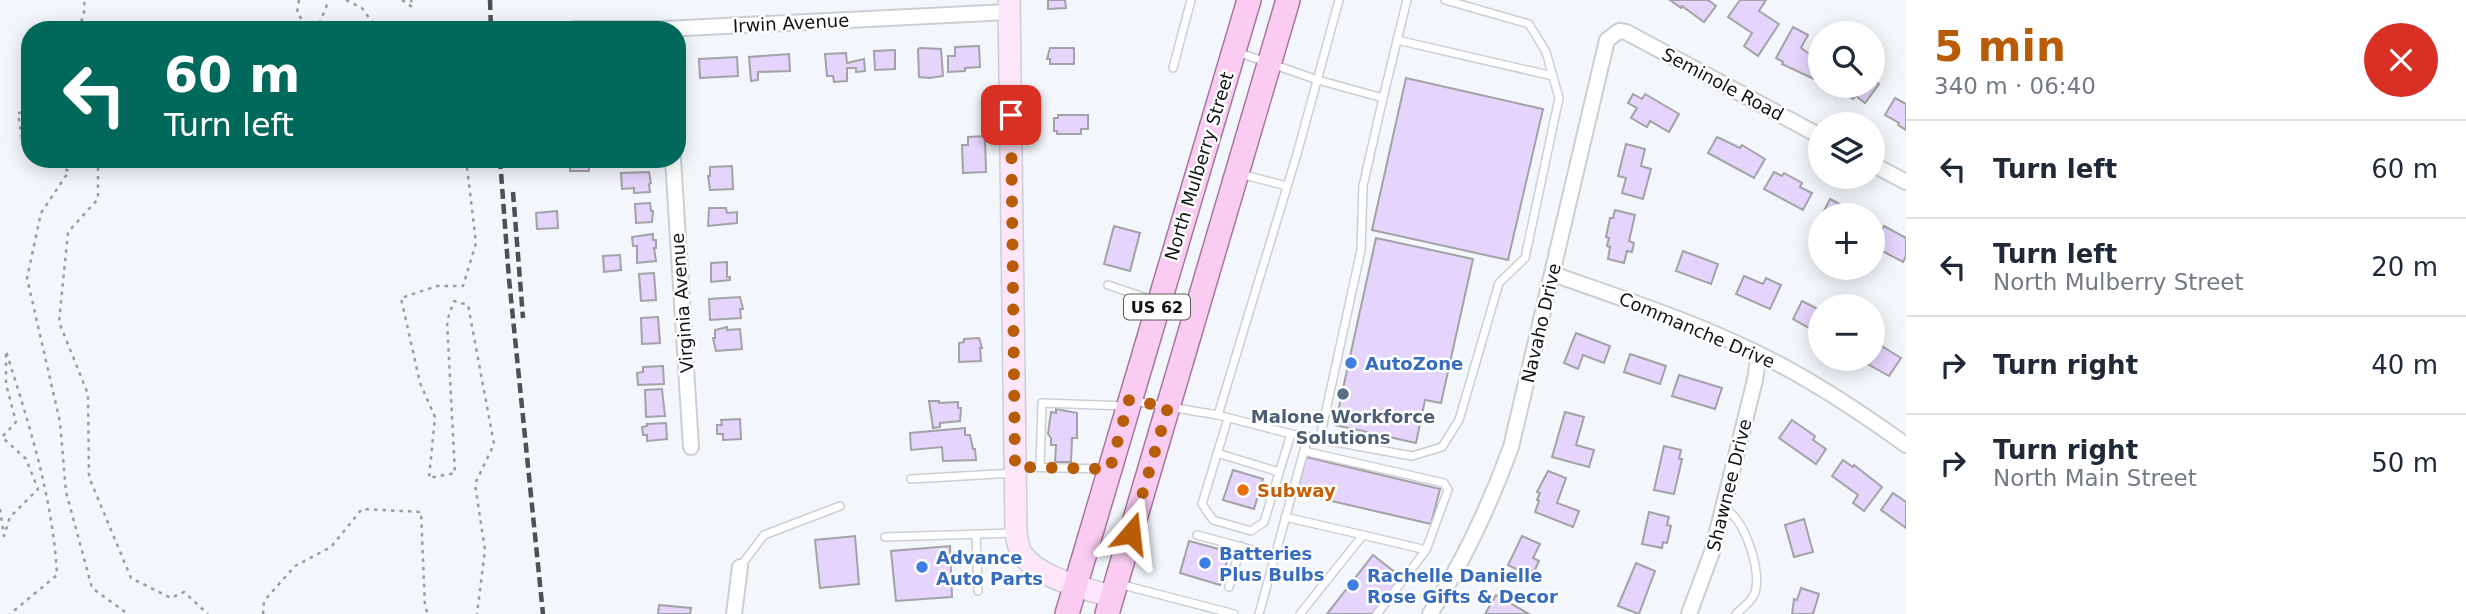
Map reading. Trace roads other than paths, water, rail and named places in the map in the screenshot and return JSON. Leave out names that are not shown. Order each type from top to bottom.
[{"type":"main road","name":"North Mulberry Street","points":[[1067,614],[1249,0]]},
{"type":"main road","name":"US 62","points":[[1112,598],[1288,0]]},
{"type":"street","name":"Irwin Avenue","points":[[686,28],[1009,6]]},
{"type":"street","points":[[1009,6],[1016,533],[1020,551],[1028,561],[1050,575],[1112,598]]},
{"type":"street","name":"Seminole Road","points":[[1626,32],[1808,130]]},
{"type":"street","name":"Navaho Drive","points":[[1430,614],[1458,567],[1490,500],[1511,447],[1602,54],[1607,40],[1613,34],[1626,32]]},
{"type":"street","name":"Virginia Avenue","points":[[674,168],[691,446]]},
{"type":"street","points":[[1885,171],[1906,182]]},
{"type":"street","name":"Commanche Drive","points":[[1553,274],[1650,308],[1759,354],[1832,395],[1906,444]]},
{"type":"street","name":"Shawnee Drive","points":[[1689,614],[1712,552],[1755,380],[1759,354]]},
{"type":"street","points":[[734,614],[740,567]]},
{"type":"lane","points":[[1173,68],[1191,0]]},
{"type":"lane","points":[[1218,415],[1318,80],[1339,0]]},
{"type":"lane","points":[[1320,438],[1361,250],[1363,186],[1407,0]]},
{"type":"lane","points":[[1040,467],[1042,403],[1128,403],[1168,407],[1412,456],[1442,447],[1459,420],[1499,283],[1525,258],[1559,98],[1546,52],[1529,24],[1445,0]]},
{"type":"lane","points":[[1397,40],[1553,76]]},
{"type":"lane","points":[[1233,51],[1318,80],[1383,98]]},
{"type":"lane","points":[[1237,173],[1287,186]]},
{"type":"lane","points":[[1108,285],[1158,302]]},
{"type":"lane","points":[[1228,418],[1202,504],[1213,520],[1251,531],[1264,522],[1292,434]]},
{"type":"lane","points":[[1259,614],[1308,436]]},
{"type":"lane","points":[[1304,451],[1444,483],[1448,490],[1426,550],[1377,614]]},
{"type":"lane","points":[[1217,453],[1279,472]]},
{"type":"lane","points":[[911,479],[1040,467],[1110,469]]},
{"type":"lane","points":[[740,567],[764,535],[839,506]]},
{"type":"lane","points":[[1723,508],[1736,516],[1756,564],[1757,587],[1753,597],[1736,614]]},
{"type":"lane","points":[[1285,517],[1426,550]]},
{"type":"lane","points":[[886,537],[1016,533]]},
{"type":"lane","points":[[976,534],[978,591]]},
{"type":"lane","points":[[1197,535],[1275,556]]},
{"type":"lane","points":[[1300,614],[1363,535]]},
{"type":"lane","points":[[1228,587],[1241,547]]},
{"type":"lane","points":[[1112,598],[1234,614]]},
{"type":"railway","points":[[490,0],[491,21]]},
{"type":"railway","points":[[501,168],[509,279],[543,614]]},
{"type":"railway","points":[[513,192],[523,318]]},
{"type":"place","name":"AutoZone","points":[[1351,363]]},
{"type":"place","name":"Malone Workforce Solutions","points":[[1343,394]]},
{"type":"place","name":"Subway","points":[[1243,490]]},
{"type":"place","name":"Batteries Plus Bulbs","points":[[1205,563]]},
{"type":"place","name":"Advance Auto Parts","points":[[922,567]]},
{"type":"place","name":"Rachelle Danielle Rose Gifts & Decor","points":[[1353,585]]}]
